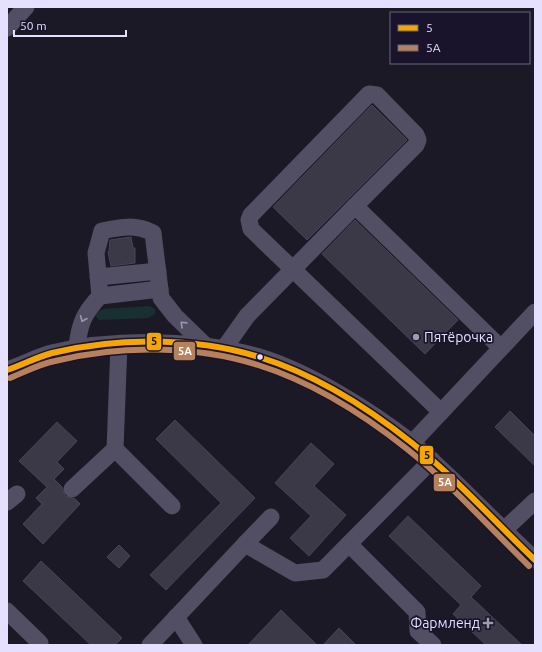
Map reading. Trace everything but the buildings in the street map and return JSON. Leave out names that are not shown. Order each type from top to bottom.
[{"type":"street","points":[[7,28],[26,7]]},
{"type":"street","points":[[216,349],[247,316],[293,270],[355,206],[416,145],[418,140],[416,135],[377,95],[373,93],[369,94],[251,215],[249,220],[251,229],[293,270],[440,412]]},
{"type":"street","points":[[355,206],[501,348]]},
{"type":"street","points":[[100,296],[96,253],[102,231],[126,226],[142,227],[153,233],[161,293],[175,316],[216,349]]},
{"type":"street","points":[[98,277],[158,271]]},
{"type":"street","points":[[77,348],[78,330],[86,311],[100,296],[161,293]]},
{"type":"street","points":[[412,443],[535,312]]},
{"type":"street","points":[[7,370],[51,353],[77,348],[119,344],[163,343],[216,349],[258,357],[281,365],[320,384],[376,418],[412,443],[432,460],[535,560]]},
{"type":"street","points":[[72,489],[115,449],[119,344]]},
{"type":"street","points":[[115,449],[172,506]]},
{"type":"street","points":[[245,544],[294,573],[323,570],[432,460]]},
{"type":"street","points":[[504,530],[535,501]]},
{"type":"street","points":[[150,645],[271,517]]},
{"type":"street","points":[[349,544],[417,612],[418,631],[433,645]]},
{"type":"street","points":[[7,611],[40,643],[38,645]]},
{"type":"street","points":[[176,618],[194,645]]},
{"type":"green space","points":[[149,306],[155,309],[155,314],[148,318],[99,320],[95,315],[96,312],[104,309]]},
{"type":"transit line","name":"5","points":[[7,370],[52,353],[103,344],[130,342],[183,343],[209,346],[234,350],[280,364],[320,382],[358,404],[412,443],[475,500],[535,560]]},
{"type":"transit line","name":"5А","points":[[10,378],[49,362],[105,352],[131,350],[183,351],[209,354],[234,358],[278,372],[298,380],[336,400],[373,424],[407,449],[454,491],[529,566]]},
{"type":"place","name":"Пятёрочка","points":[[416,337]]},
{"type":"place","name":"Фармленд","points":[[488,623]]}]
